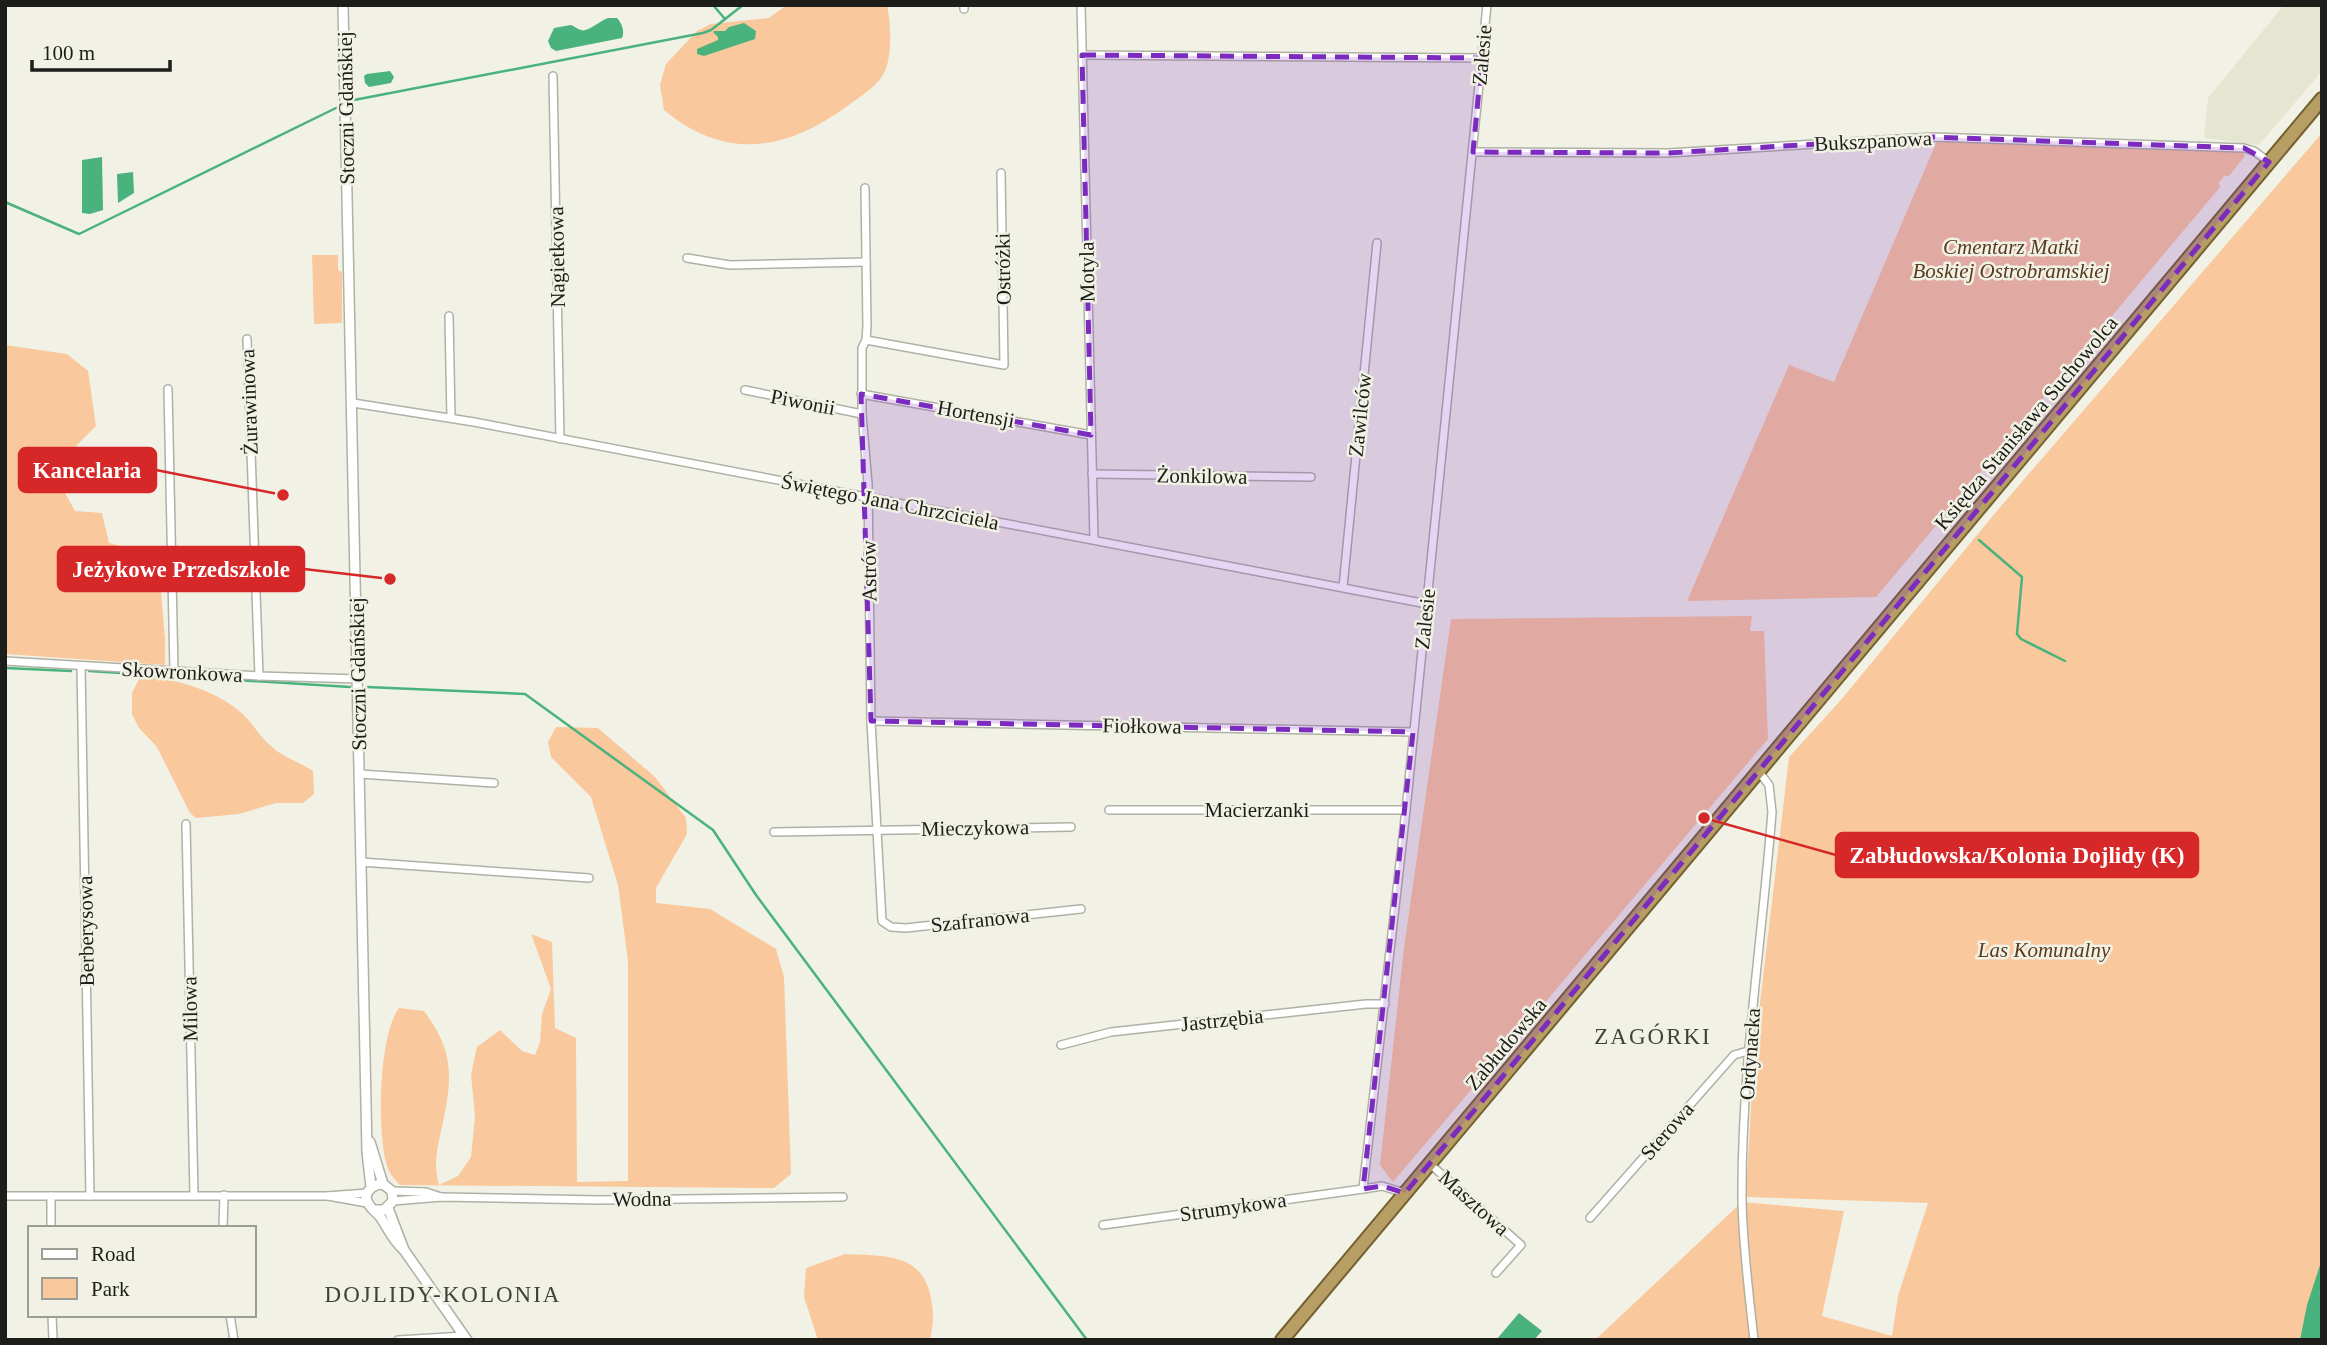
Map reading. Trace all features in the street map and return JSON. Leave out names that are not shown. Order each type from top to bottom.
[{"type":"highway","name":"Księdza Stanisława Suchowolca","points":[[1759,772],[2322,99]]},
{"type":"highway","name":"Zabłudowska","points":[[1282,1340],[1759,772]]},
{"type":"street","name":"Stoczni Gdańskiej","points":[[343,5],[369,1194]]},
{"type":"street","name":"Motyla","points":[[1081,5],[1094,539]]},
{"type":"street","name":"Zalesie","points":[[1363,1189],[1406,810],[1487,5]]},
{"type":"street","points":[[1082,55],[1482,58]]},
{"type":"street","name":"Nagietkowa","points":[[553,76],[560,439]]},
{"type":"street","name":"Bukszpanowa","points":[[1473,152],[1668,153],[1933,136],[2244,148],[2251,149],[2269,162]]},
{"type":"street","name":"Ostróżki","points":[[866,340],[1004,365],[1001,173]]},
{"type":"street","name":"Astrów","points":[[865,188],[866,340],[862,348],[861,394],[867,498],[871,721],[882,920]]},
{"type":"street","name":"Zawilców","points":[[1343,587],[1377,243]]},
{"type":"street","points":[[687,258],[730,265],[866,262]]},
{"type":"street","points":[[449,316],[451,418]]},
{"type":"street","name":"Żurawinowa","points":[[247,339],[259,676]]},
{"type":"street","points":[[167,389],[174,671]]},
{"type":"street","name":"Piwonii","points":[[745,390],[862,414]]},
{"type":"street","name":"Hortensji","points":[[861,394],[1091,435]]},
{"type":"street","name":"Świętego Jana Chrzciciela","points":[[353,403],[451,418],[1427,604]]},
{"type":"street","name":"Żonkilowa","points":[[1092,474],[1311,477]]},
{"type":"street","name":"Skowronkowa","points":[[5,662],[359,679]]},
{"type":"street","name":"Berberysowa","points":[[81,666],[90,1196]]},
{"type":"street","name":"Fiołkowa","points":[[871,721],[1413,732]]},
{"type":"street","name":"Ordynacka","points":[[1754,1340],[1742,1202],[1748,1051],[1772,812],[1769,785],[1759,772]]},
{"type":"street","points":[[360,774],[494,783]]},
{"type":"street","name":"Macierzanki","points":[[1109,810],[1406,810]]},
{"type":"street","name":"Milowa","points":[[186,824],[194,1195]]},
{"type":"street","name":"Mieczykowa","points":[[774,832],[1071,827]]},
{"type":"street","points":[[361,862],[589,878]]},
{"type":"street","name":"Szafranowa","points":[[882,920],[891,927],[899,928],[1081,909]]},
{"type":"street","name":"Jastrzębia","points":[[1061,1045],[1111,1032],[1385,1004]]},
{"type":"street","name":"Sterowa","points":[[1590,1218],[1734,1055],[1748,1051]]},
{"type":"street","name":"Stoczni Gdańskiej","points":[[368,1133],[383,1184]]},
{"type":"street","name":"Masztowa","points":[[1430,1164],[1521,1245],[1496,1273]]},
{"type":"street","points":[[5,1196],[327,1196],[369,1194],[383,1184],[391,1200],[404,1250]]},
{"type":"street","points":[[1363,1189],[1382,1186],[1405,1193]]},
{"type":"street","name":"Strumykowa","points":[[1103,1225],[1363,1189]]},
{"type":"street","points":[[369,1194],[396,1243],[404,1250],[466,1338]]},
{"type":"street","points":[[223,1226],[224,1195]]},
{"type":"street","points":[[51,1196],[51,1226]]},
{"type":"street","name":"Wodna","points":[[391,1200],[442,1197],[599,1200],[843,1197]]},
{"type":"street","points":[[376,1210],[391,1200]]},
{"type":"street","points":[[52,1317],[52,1340]]},
{"type":"street","points":[[230,1317],[234,1340]]},
{"type":"street","points":[[398,1340],[466,1338]]},
{"type":"highlighted area","points":[[1082,55],[1482,58],[1473,152],[1668,153],[1933,137],[2244,148],[2269,162],[1405,1193],[1382,1186],[1363,1189],[1413,732],[871,721],[861,394],[1091,435]]},
{"type":"shaded area","points":[[2284,5],[2322,5],[2322,71],[2259,145],[2204,138],[2208,98]]},
{"type":"shaded area","points":[[608,18],[619,20],[623,30],[622,38],[556,51],[551,48],[548,41],[554,28],[571,25],[583,30]]},
{"type":"shaded area","points":[[744,23],[756,31],[755,39],[704,56],[697,54],[697,49],[718,40],[714,31],[725,31],[729,27]]},
{"type":"shaded area","points":[[390,71],[394,77],[391,83],[369,87],[365,83],[364,76],[367,74]]},
{"type":"shaded area","points":[[102,157],[103,210],[90,214],[82,213],[82,160]]},
{"type":"shaded area","points":[[133,172],[134,193],[118,203],[117,174]]},
{"type":"shaded area","points":[[2322,1259],[2322,1340],[2300,1340],[2307,1305]]},
{"type":"shaded area","points":[[1519,1313],[1542,1331],[1534,1340],[1496,1340]]},
{"type":"green space","points":[[787,5],[887,5],[890,50],[880,80],[823,122],[778,141],[732,143],[710,137],[687,126],[664,110],[660,85],[666,64],[697,31],[711,24],[769,18]]},
{"type":"green space","name":"Las Komunalny","points":[[2322,133],[2322,1340],[1595,1340],[1742,1202],[1844,1211],[1822,1316],[1892,1336],[1898,1296],[1928,1203],[1746,1197],[1754,1054],[1789,757],[1840,701],[1996,512]]},
{"type":"green space","name":"Cmentarz Matki Boskiej Ostrobramskiej","points":[[1937,141],[2242,152],[2245,156],[2228,177],[2225,175],[2218,184],[2221,186],[1876,597],[1687,601],[1789,365],[1834,382]]},
{"type":"green space","points":[[312,255],[338,255],[338,270],[342,272],[342,323],[314,324]]},
{"type":"green space","points":[[5,345],[67,354],[88,371],[96,426],[70,452],[65,493],[75,511],[102,513],[109,543],[158,556],[165,665],[5,654]]},
{"type":"green space","points":[[1752,616],[1750,631],[1764,631],[1768,739],[1393,1182],[1380,1165],[1404,948],[1451,619]]},
{"type":"green space","points":[[153,677],[197,688],[229,703],[243,714],[275,749],[313,771],[314,794],[303,803],[276,803],[239,814],[196,818],[190,813],[157,747],[139,728],[132,714],[132,693],[139,679]]},
{"type":"green space","points":[[556,727],[598,728],[655,777],[686,818],[687,834],[656,888],[656,903],[710,909],[776,949],[784,977],[791,1174],[774,1188],[400,1185],[389,1172],[381,1128],[382,1083],[387,1039],[399,1008],[424,1011],[435,1027],[447,1057],[449,1086],[436,1160],[439,1185],[458,1176],[471,1157],[475,1116],[471,1074],[477,1047],[500,1030],[522,1051],[535,1055],[540,1042],[542,1014],[551,989],[531,934],[552,942],[555,1028],[576,1038],[577,1182],[628,1181],[628,961],[618,885],[591,797],[551,757],[548,742]]},
{"type":"green space","points":[[845,1254],[895,1258],[916,1269],[924,1278],[931,1297],[933,1315],[930,1340],[818,1340],[804,1297],[806,1268]]},
{"type":"waterway","points":[[713,5],[725,19]]},
{"type":"waterway","points":[[354,100],[703,33],[711,30],[743,5]]},
{"type":"waterway","points":[[5,202],[79,234],[338,107]]},
{"type":"waterway","points":[[1979,540],[2022,577],[2017,634],[2021,639],[2065,661]]},
{"type":"waterway","points":[[5,668],[71,671]]},
{"type":"waterway","points":[[89,671],[350,687]]},
{"type":"waterway","points":[[367,687],[525,694],[713,830],[756,895],[1087,1340]]},
{"type":"place","name":"Kancelaria","points":[[283,495]]},
{"type":"place","name":"Jeżykowe Przedszkole","points":[[390,579]]},
{"type":"place","name":"Zabłudowska/Kolonia Dojlidy (K)","points":[[1704,818]]},
{"type":"district","name":"ZAGÓRKI","points":[[1653,1036]]},
{"type":"district","name":"DOJLIDY-KOLONIA","points":[[443,1294]]}]
